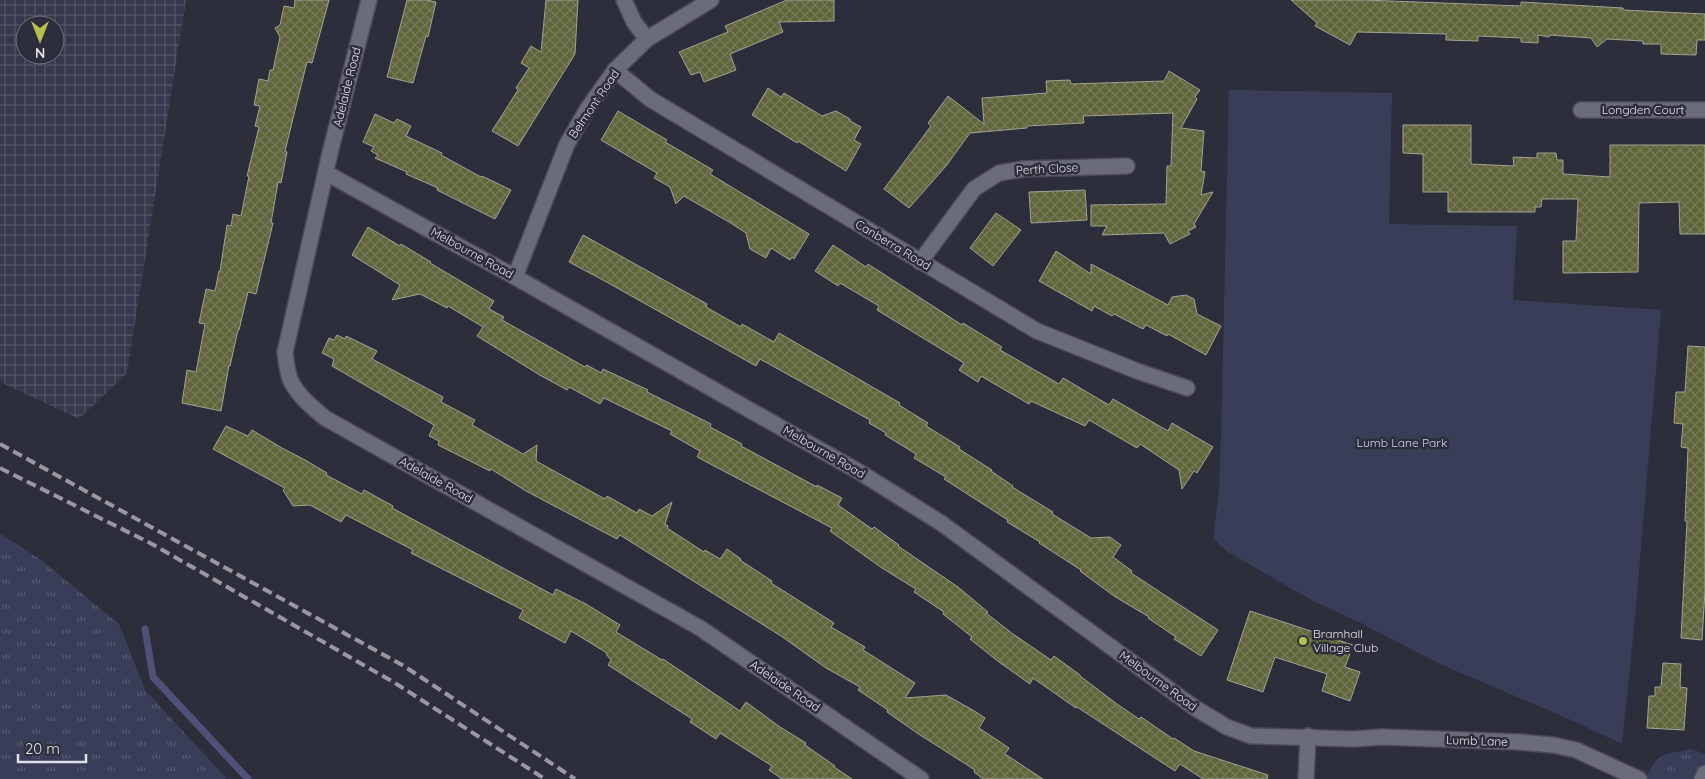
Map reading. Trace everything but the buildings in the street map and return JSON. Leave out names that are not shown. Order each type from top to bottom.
[{"type":"street","name":"Adelaide Road","points":[[369,0],[326,173],[285,352],[290,378],[298,392],[311,407],[325,418],[700,628],[921,779]]},
{"type":"street","points":[[624,0],[634,22],[647,39]]},
{"type":"street","name":"Belmont Road","points":[[516,277],[567,144],[588,108],[615,70],[647,39],[711,0]]},
{"type":"street","name":"Canberra Road","points":[[615,70],[650,99],[1037,331],[1137,371],[1187,388]]},
{"type":"street","name":"Longden Court","points":[[1581,110],[1705,110]]},
{"type":"street","name":"Perth Close","points":[[920,262],[974,189],[999,173],[1023,168],[1127,166]]},
{"type":"street","name":"Melbourne Road","points":[[326,173],[516,277],[861,473],[941,523],[1195,708],[1227,727],[1251,736],[1308,736]]},
{"type":"street","points":[[1306,779],[1308,736]]},
{"type":"street","name":"Lumb Lane","points":[[1308,736],[1519,742],[1553,745],[1576,750],[1639,779]]},
{"type":"street","points":[[1702,779],[1705,773]]},
{"type":"shaded area","points":[[0,0],[186,0],[127,373],[79,419],[0,382]]},
{"type":"green space","name":"Lumb Lane Park","points":[[1229,90],[1392,93],[1389,224],[1517,226],[1513,300],[1661,310],[1635,619],[1622,744],[1438,663],[1361,623],[1315,602],[1228,552],[1213,539],[1219,492],[1221,438]]},
{"type":"green space","points":[[0,533],[41,560],[119,624],[145,690],[227,779],[0,779]]},
{"type":"green space","points":[[1691,749],[1705,754],[1705,779],[1646,779],[1654,763],[1662,756]]},
{"type":"waterway","points":[[145,629],[153,677],[248,779]]},
{"type":"railway","points":[[0,444],[404,666],[575,779]]},
{"type":"railway","points":[[0,468],[152,544],[395,683],[545,779]]},
{"type":"place","name":"Bramhall Village Club","points":[[1303,641]]}]
